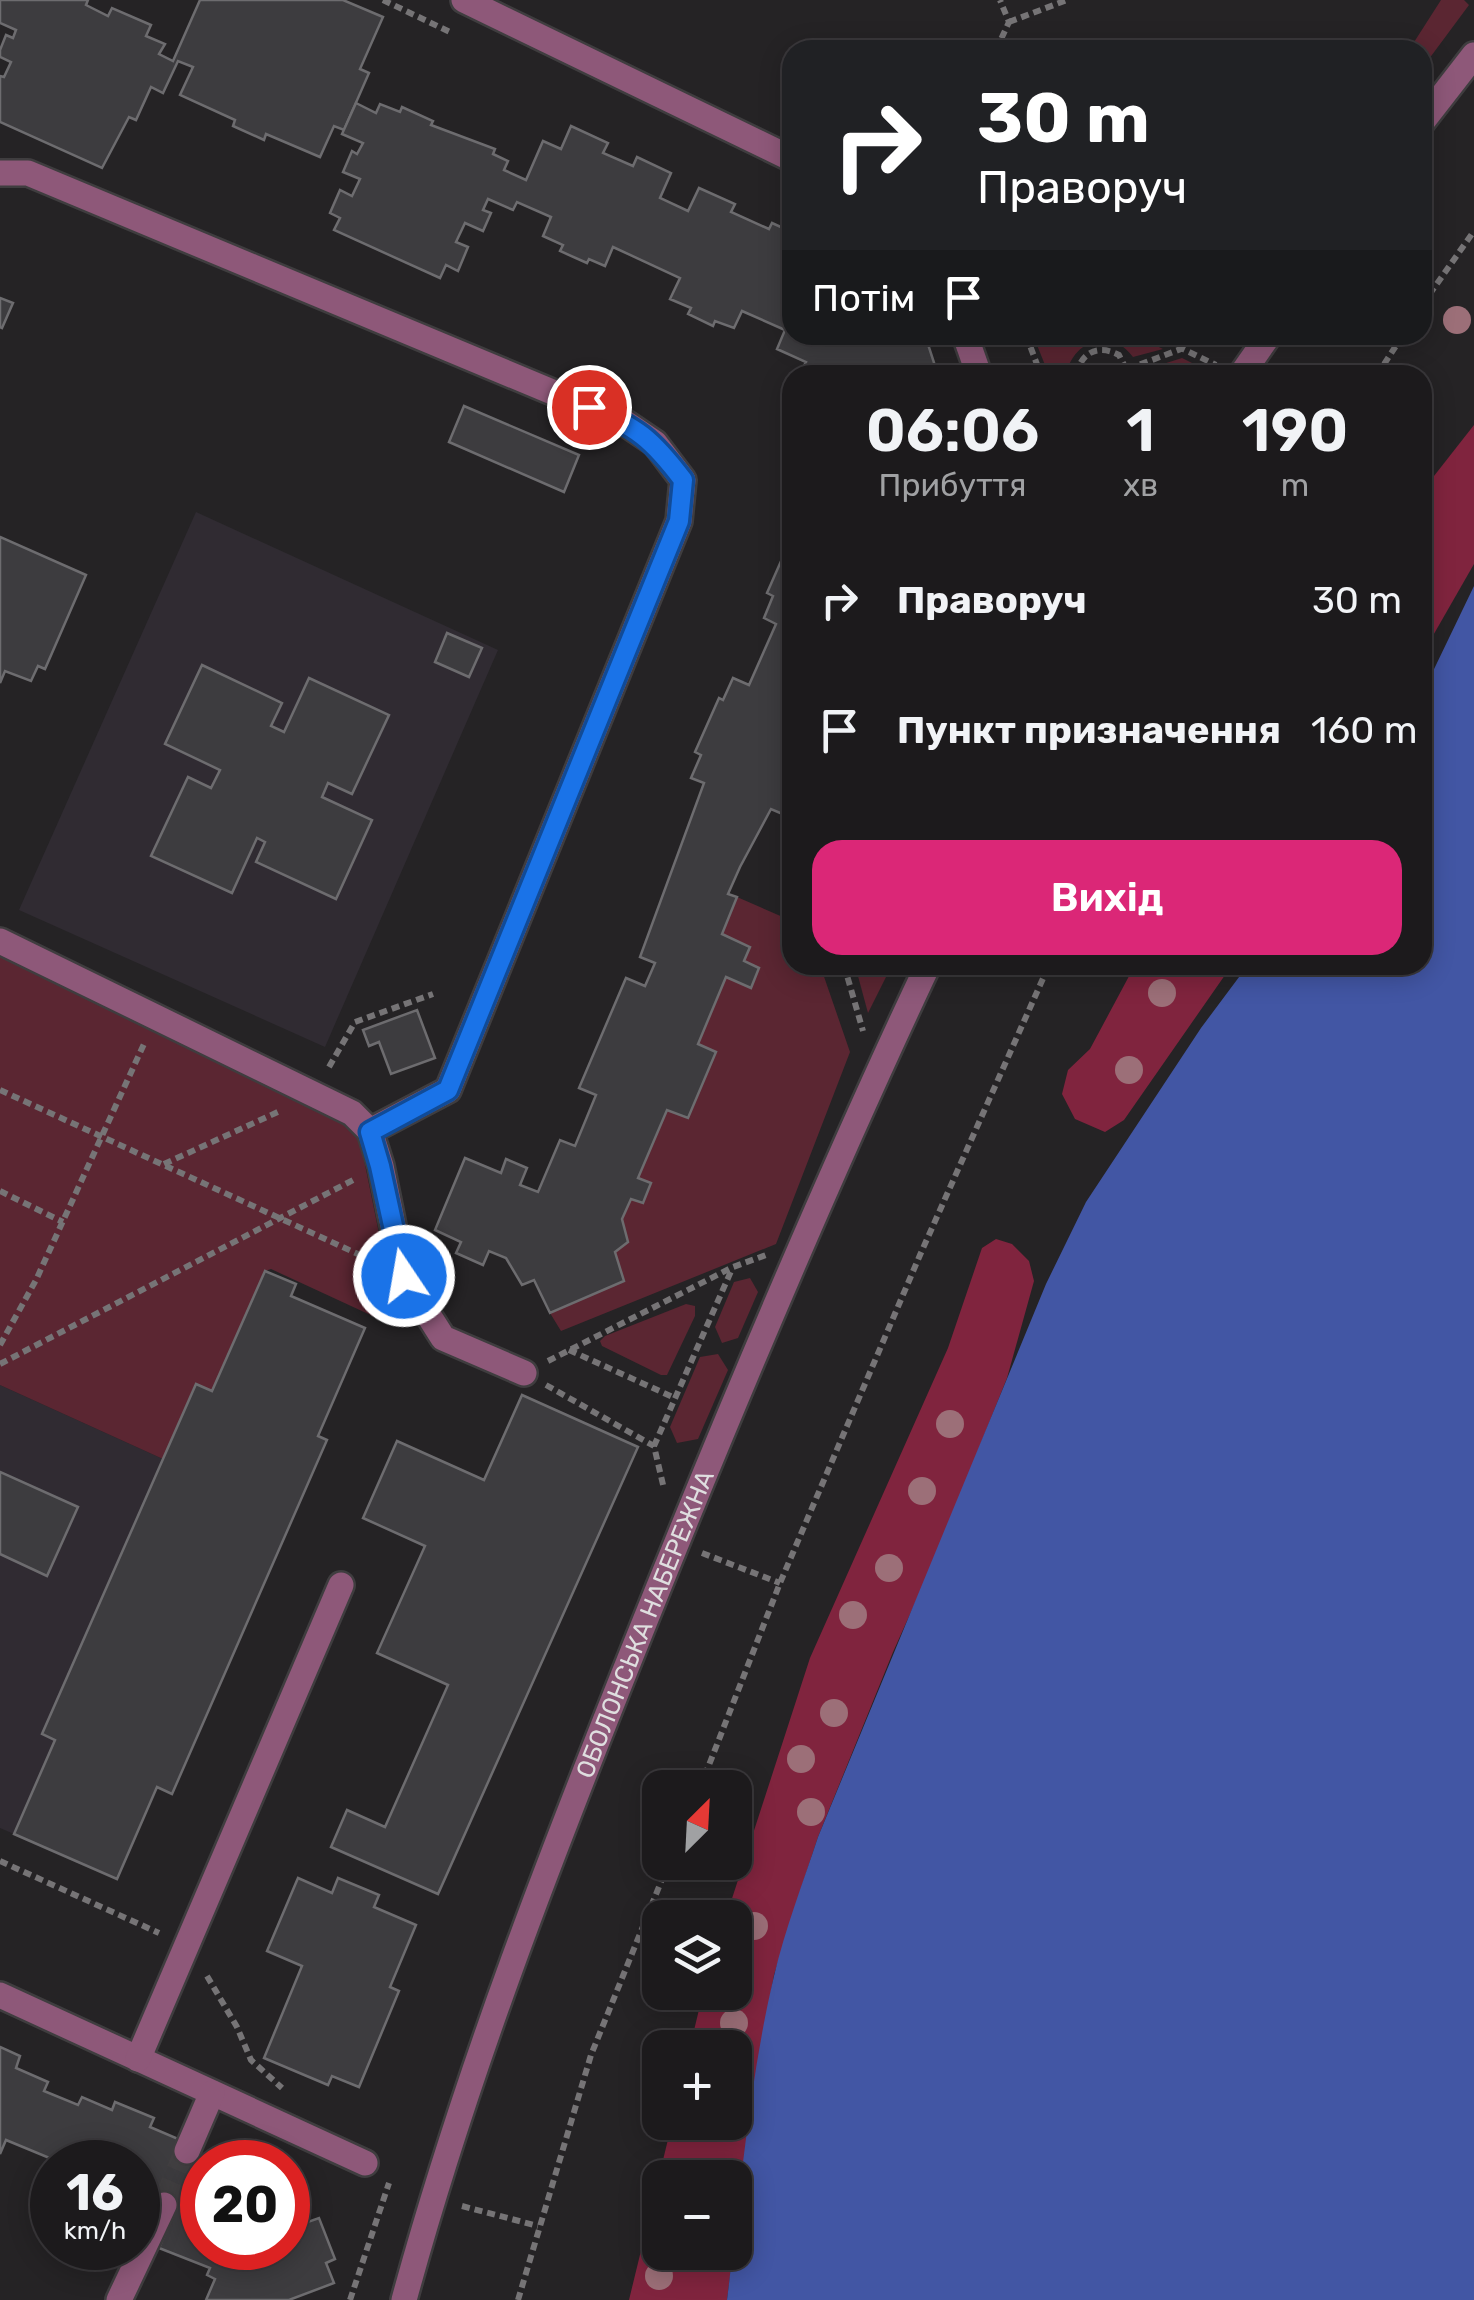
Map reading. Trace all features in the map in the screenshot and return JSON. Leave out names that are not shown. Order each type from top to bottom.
[{"type":"street","points":[[464,0],[782,154]]},
{"type":"street","points":[[1432,109],[1474,55]]},
{"type":"street","points":[[0,173],[28,173],[624,422],[655,443],[683,480],[679,521],[448,1090],[370,1132]]},
{"type":"street","points":[[1236,365],[1258,345]]},
{"type":"street","points":[[0,941],[352,1113],[370,1132],[404,1276],[443,1338],[524,1373]]},
{"type":"street","name":"ОБОЛОНСЬКА НАБЕРЕЖНА","points":[[404,2300],[433,2196],[563,1824],[684,1545],[806,1239],[923,975]]},
{"type":"street","points":[[138,2059],[341,1585]]},
{"type":"street","points":[[0,1996],[365,2162]]},
{"type":"street","points":[[192,2140],[212,2092]]},
{"type":"street","points":[[119,2300],[164,2205]]},
{"type":"path","points":[[1000,0],[1009,22]]},
{"type":"path","points":[[1001,40],[1009,22],[1067,0]]},
{"type":"path","points":[[1432,291],[1474,231]]},
{"type":"path","points":[[1174,345],[1217,365]]},
{"type":"path","points":[[1144,365],[1182,349]]},
{"type":"path","points":[[1080,365],[1095,350],[1112,350],[1124,365]]},
{"type":"path","points":[[847,975],[876,1076]]},
{"type":"path","points":[[707,1770],[780,1583],[1045,975]]},
{"type":"path","points":[[330,1068],[355,1022],[433,994]]},
{"type":"path","points":[[0,1345],[36,1280],[157,1016]]},
{"type":"path","points":[[0,1090],[404,1276]]},
{"type":"path","points":[[162,1165],[317,1094]]},
{"type":"path","points":[[0,1364],[380,1166]]},
{"type":"path","points":[[0,1191],[63,1222]]},
{"type":"path","points":[[524,1373],[733,1268],[806,1239]]},
{"type":"path","points":[[733,1268],[654,1446],[684,1545],[780,1583]]},
{"type":"path","points":[[569,1350],[675,1398]]},
{"type":"path","points":[[524,1373],[654,1446]]},
{"type":"path","points":[[0,1861],[188,1946],[237,2027],[251,2060],[294,2098]]},
{"type":"path","points":[[518,2300],[590,2055],[662,1880]]},
{"type":"path","points":[[350,2300],[392,2175],[365,2162]]},
{"type":"path","points":[[444,2202],[538,2226]]},
{"type":"shaded area","points":[[1441,0],[1464,0],[1469,5],[1432,55],[1432,40],[1415,40]]},
{"type":"shaded area","points":[[1037,345],[1086,345],[1069,365],[1045,365]]},
{"type":"shaded area","points":[[1119,345],[1155,345],[1163,349],[1133,357]]},
{"type":"shaded area","points":[[1182,358],[1196,365],[1160,365]]},
{"type":"shaded area","points":[[1474,425],[1474,564],[1432,637],[1432,479]]},
{"type":"shaded area","points":[[196,512],[498,650],[325,1047],[19,910]]},
{"type":"shaded area","points":[[737,897],[782,917],[782,975],[823,975],[850,1052],[776,1244],[561,1331],[550,1313],[628,1241],[622,1219],[631,1199],[643,1203],[651,1184],[638,1178],[667,1110],[688,1118],[716,1053],[698,1044],[726,977],[750,988],[759,968],[744,961],[750,946],[722,934]]},
{"type":"shaded area","points":[[0,954],[346,1119],[360,1140],[395,1312],[390,1324],[271,1269],[265,1271],[212,1391],[195,1384],[163,1459],[0,1385]]},
{"type":"shaded area","points":[[858,975],[887,975],[868,1013]]},
{"type":"shaded area","points":[[1130,975],[1225,975],[1124,1120],[1105,1132],[1075,1119],[1062,1094],[1068,1070],[1090,1049]]},
{"type":"shaded area","points":[[996,1239],[1012,1244],[1029,1261],[1034,1281],[1007,1378],[818,1837],[774,1975],[752,2111],[752,2030],[694,2030],[699,2010],[752,2010],[752,1900],[732,1900],[738,1880],[752,1880],[752,1837],[810,1658],[948,1348],[982,1248]]},
{"type":"shaded area","points":[[750,1278],[758,1292],[738,1338],[722,1343],[715,1327],[734,1282]]},
{"type":"shaded area","points":[[686,1304],[695,1306],[695,1316],[667,1375],[602,1346],[600,1341],[605,1336]]},
{"type":"shaded area","points":[[718,1354],[728,1370],[698,1439],[677,1443],[670,1427],[700,1357]]},
{"type":"shaded area","points":[[0,1385],[163,1459],[42,1734],[55,1740],[14,1834],[0,1828]]},
{"type":"shaded area","points":[[668,2140],[748,2140],[745,2160],[663,2160]]},
{"type":"shaded area","points":[[642,2246],[642,2270],[731,2270],[727,2300],[629,2300]]},
{"type":"water","points":[[1474,586],[1474,2300],[727,2300],[731,2270],[752,2270],[752,2160],[743,2160],[746,2140],[752,2140],[752,2098],[758,2057],[789,1923],[818,1837],[1046,1284],[1086,1202],[1241,975],[1432,975],[1432,673]]},
{"type":"building","points":[[0,0],[88,0],[86,5],[108,16],[112,8],[151,25],[146,36],[165,44],[159,54],[173,61],[200,0],[343,0],[383,17],[360,69],[369,73],[344,130],[334,126],[320,157],[266,134],[264,140],[233,126],[235,120],[180,95],[193,67],[178,61],[163,93],[151,87],[136,120],[129,117],[102,168],[0,122],[0,76],[4,77],[11,62],[0,57],[0,50],[6,35],[13,38],[16,30],[0,23]]},
{"type":"building","points":[[356,103],[376,113],[380,104],[400,112],[402,107],[433,121],[431,125],[495,149],[493,154],[508,161],[504,170],[526,180],[543,141],[561,149],[571,126],[608,143],[603,153],[633,166],[637,157],[671,173],[660,198],[688,211],[699,188],[735,204],[731,212],[769,229],[772,223],[782,228],[782,329],[742,311],[734,328],[715,321],[713,326],[688,314],[691,308],[670,299],[680,278],[613,247],[605,266],[560,251],[563,245],[543,236],[551,217],[517,202],[513,210],[488,199],[483,210],[491,213],[483,231],[465,223],[456,242],[468,247],[458,271],[446,265],[440,278],[334,230],[340,218],[330,213],[340,190],[352,196],[360,179],[343,172],[352,151],[357,154],[363,143],[342,134]]},
{"type":"building","points":[[0,298],[13,303],[2,328],[0,327]]},
{"type":"building","points":[[782,337],[782,345],[928,345],[935,365],[804,365],[806,362],[777,349]]},
{"type":"building","points":[[464,406],[579,455],[564,492],[449,442]]},
{"type":"building","points":[[0,537],[86,575],[45,669],[38,666],[31,681],[5,671],[0,683]]},
{"type":"building","points":[[782,559],[782,814],[771,809],[740,867],[728,894],[737,897],[722,934],[750,947],[744,961],[759,968],[751,988],[726,977],[698,1044],[716,1052],[688,1118],[667,1110],[638,1178],[651,1183],[643,1203],[631,1199],[622,1219],[628,1242],[615,1252],[624,1281],[550,1313],[534,1280],[522,1285],[506,1258],[489,1251],[483,1265],[456,1253],[461,1242],[435,1230],[465,1158],[501,1173],[506,1159],[527,1168],[520,1185],[538,1192],[560,1140],[575,1146],[596,1095],[579,1088],[626,978],[645,986],[655,963],[640,957],[704,783],[691,778],[701,755],[695,752],[719,698],[723,700],[733,678],[749,685],[776,624],[764,618],[773,596],[767,593]]},
{"type":"building","points":[[447,633],[482,648],[469,677],[435,662]]},
{"type":"building","points":[[202,665],[282,703],[271,726],[284,732],[309,678],[389,715],[352,794],[328,783],[322,797],[372,820],[336,899],[256,862],[265,842],[257,838],[232,893],[151,856],[188,777],[211,788],[220,770],[165,744]]},
{"type":"building","points":[[417,1010],[435,1058],[391,1074],[379,1042],[369,1046],[363,1030]]},
{"type":"building","points":[[265,1271],[296,1284],[291,1296],[365,1328],[318,1436],[327,1440],[172,1794],[157,1787],[117,1879],[14,1834],[55,1740],[42,1734],[196,1384],[212,1391]]},
{"type":"building","points":[[522,1395],[638,1447],[438,1894],[331,1847],[347,1810],[385,1827],[448,1685],[377,1653],[425,1546],[363,1518],[397,1441],[484,1480]]},
{"type":"building","points":[[0,1472],[78,1507],[47,1576],[0,1554]]},
{"type":"building","points":[[298,1878],[332,1893],[338,1878],[379,1895],[374,1907],[416,1925],[390,1987],[399,1991],[359,2087],[332,2076],[328,2085],[264,2058],[302,1966],[267,1951]]},
{"type":"building","points":[[0,2047],[20,2056],[16,2068],[48,2082],[44,2091],[78,2105],[82,2097],[112,2110],[115,2102],[154,2118],[150,2127],[181,2140],[180,2256],[160,2248],[171,2207],[160,2203],[160,2140],[30,2140],[30,2150],[6,2140],[0,2154]]},
{"type":"building","points":[[319,2218],[335,2259],[326,2263],[334,2283],[289,2300],[206,2300],[215,2279],[207,2275],[209,2270],[310,2270],[310,2221]]},
{"type":"tunnel","points":[[164,2205],[180,2167]]},
{"type":"route","points":[[404,1276],[370,1132],[448,1090],[679,521],[683,480],[655,443],[624,422],[589,407]]}]
